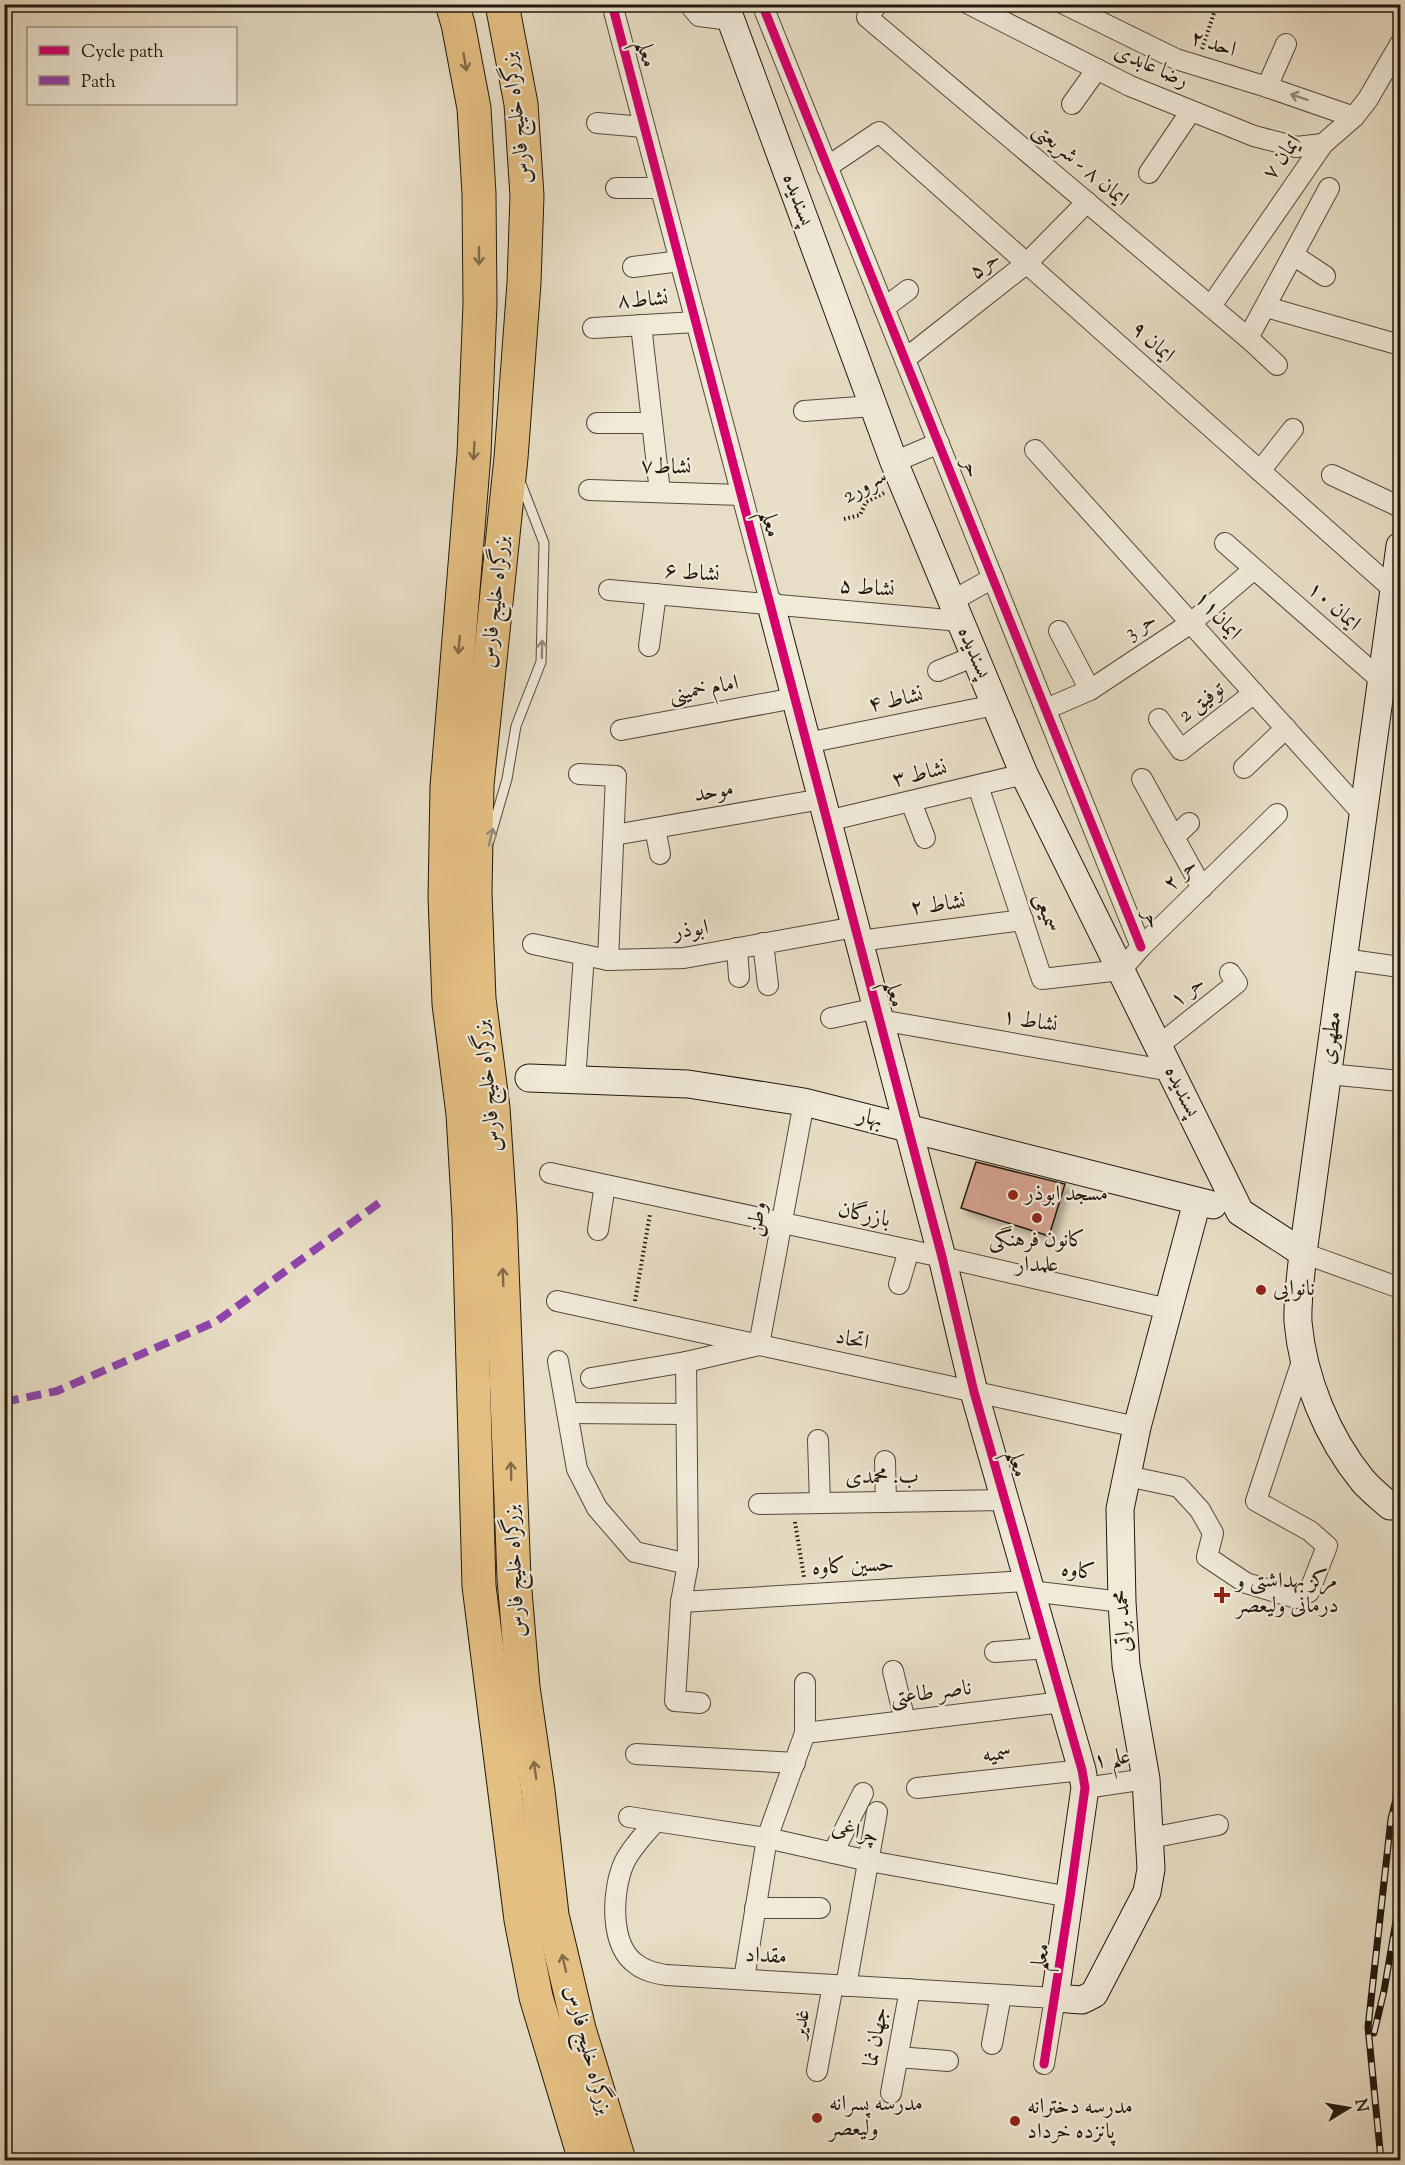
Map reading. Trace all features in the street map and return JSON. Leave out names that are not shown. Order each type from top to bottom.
[{"type":"highway","name":"بزرگراه خلیج فارس","points":[[453,4],[474,108],[479,194],[480,304],[474,454],[447,787],[445,897],[450,1004],[463,1114],[469,1218],[479,1586],[521,1920],[536,1997],[585,2160]]},
{"type":"highway","name":"بزرگراه خلیج فارس","points":[[502,4],[521,104],[528,196],[511,458],[477,785],[475,893],[479,999],[493,1108],[501,1214],[514,1579],[523,1687],[552,1915],[579,2029],[619,2160]]},
{"type":"street","name":"معلم","points":[[612,4],[909,1130],[974,1392],[1083,1779],[1070,1897],[1055,1998]]},
{"type":"street","points":[[689,4],[699,16],[728,12]]},
{"type":"street","name":"حر","points":[[762,4],[1141,947]]},
{"type":"street","name":"ایمان ۸ - شریعتی","points":[[878,4],[867,17],[1248,338],[1277,365]]},
{"type":"street","name":"رضا عابدی","points":[[969,4],[1130,86],[1254,136],[1296,147],[1323,144]]},
{"type":"street","name":"احد ۲","points":[[1064,4],[1176,59],[1268,87],[1354,117]]},
{"type":"street","name":"پسندیده","points":[[728,12],[899,473],[1024,774],[1240,1212]]},
{"type":"street","points":[[1268,87],[1286,44]]},
{"type":"street","name":"ایمان ۷","points":[[1210,306],[1323,144],[1354,117],[1368,99],[1401,44]]},
{"type":"street","points":[[1072,104],[1097,69]]},
{"type":"street","points":[[1149,173],[1191,111]]},
{"type":"street","points":[[597,123],[644,127]]},
{"type":"street","name":"ایمان ۹","points":[[827,166],[879,132],[1394,590]]},
{"type":"street","points":[[616,188],[660,188]]},
{"type":"street","points":[[1248,338],[1329,188]]},
{"type":"street","name":"حر۵","points":[[905,359],[1027,263],[1087,202]]},
{"type":"street","points":[[1293,255],[1325,276]]},
{"type":"street","points":[[633,267],[680,261]]},
{"type":"street","points":[[884,308],[908,290]]},
{"type":"street","points":[[1266,307],[1401,345]]},
{"type":"street","name":"نشاط۸","points":[[592,328],[696,322]]},
{"type":"street","points":[[641,325],[660,492]]},
{"type":"street","points":[[804,411],[873,406]]},
{"type":"street","points":[[597,423],[652,423]]},
{"type":"street","points":[[1260,471],[1293,429]]},
{"type":"street","points":[[899,473],[939,443]]},
{"type":"street","name":"ایمان۱۱","points":[[1035,450],[1362,813]]},
{"type":"street","points":[[1332,475],[1401,507]]},
{"type":"street","name":"نشاط۷","points":[[589,490],[741,495]]},
{"type":"street","name":"ایمان ۱۰","points":[[1225,543],[1253,570],[1381,680]]},
{"type":"street","name":"مطهری","points":[[1390,1506],[1363,1481],[1338,1443],[1317,1404],[1303,1358],[1298,1319],[1303,1253],[1362,813],[1401,546]]},
{"type":"street","name":"حر 3","points":[[1046,709],[1090,690],[1191,623],[1253,570]]},
{"type":"street","points":[[956,611],[993,578]]},
{"type":"street","name":"نشاط ۶","points":[[609,590],[771,605]]},
{"type":"street","points":[[649,646],[656,594]]},
{"type":"street","name":"نشاط ۵","points":[[771,605],[956,611]]},
{"type":"street","points":[[1059,632],[1090,690]]},
{"type":"street","points":[[938,671],[975,656]]},
{"type":"street","name":"توفیق 2","points":[[1160,719],[1181,750],[1254,693]]},
{"type":"street","name":"امام خمینی","points":[[621,730],[795,698]]},
{"type":"street","name":"نشاط ۴","points":[[807,743],[995,705]]},
{"type":"street","points":[[1244,768],[1286,728]]},
{"type":"street","points":[[579,774],[616,776],[608,960]]},
{"type":"street","name":"نشاط ۳","points":[[825,810],[911,801],[1024,774]]},
{"type":"street","points":[[1142,778],[1202,888]]},
{"type":"street","name":"سمیعی","points":[[978,786],[1042,979],[1121,970]]},
{"type":"street","points":[[911,801],[925,838]]},
{"type":"street","name":"موحد","points":[[614,836],[655,828],[825,810]]},
{"type":"street","name":"حر ۲","points":[[1121,970],[1141,947],[1277,814]]},
{"type":"street","points":[[1174,837],[1189,822]]},
{"type":"street","points":[[655,828],[660,854]]},
{"type":"street","name":"نشاط ۲","points":[[857,934],[1023,920]]},
{"type":"street","name":"ابوذر","points":[[533,944],[608,960],[684,958],[763,944],[857,934]]},
{"type":"street","points":[[763,944],[768,986]]},
{"type":"street","points":[[737,948],[739,977]]},
{"type":"street","points":[[575,1080],[584,955]]},
{"type":"street","points":[[1343,959],[1401,967]]},
{"type":"street","name":"حر ۱","points":[[1158,1046],[1237,983],[1230,973]]},
{"type":"street","points":[[831,1018],[878,1014]]},
{"type":"street","name":"نشاط ۱","points":[[878,1014],[1171,1071]]},
{"type":"street","points":[[1328,1074],[1401,1081]]},
{"type":"street","name":"بهار","points":[[529,1078],[688,1084],[804,1102],[1240,1212]]},
{"type":"street","name":"وطن","points":[[759,1345],[804,1102]]},
{"type":"street","name":"بازرگان","points":[[550,1173],[942,1257],[1168,1309]]},
{"type":"street","points":[[597,1230],[605,1185]]},
{"type":"street","name":"محمد براتی","points":[[1055,1998],[1082,2000],[1094,1994],[1147,1892],[1151,1869],[1146,1779],[1126,1665],[1120,1509],[1137,1427],[1197,1202]]},
{"type":"street","points":[[1240,1212],[1303,1253],[1401,1288]]},
{"type":"street","points":[[899,1284],[909,1250]]},
{"type":"street","name":"اتحاد","points":[[557,1301],[1137,1427]]},
{"type":"street","points":[[591,1378],[686,1362],[759,1345]]},
{"type":"street","points":[[1127,1476],[1179,1487],[1200,1510],[1213,1533],[1207,1557],[1246,1583],[1296,1598],[1309,1592],[1328,1546],[1310,1531],[1256,1501],[1303,1358]]},
{"type":"street","points":[[558,1361],[578,1469],[597,1508],[635,1552],[688,1564]]},
{"type":"street","points":[[686,1362],[688,1564],[681,1602],[675,1701],[700,1703]]},
{"type":"street","points":[[568,1413],[686,1414]]},
{"type":"street","points":[[818,1440],[820,1503]]},
{"type":"street","points":[[885,1461],[886,1502]]},
{"type":"street","name":"ب. محمدی","points":[[759,1504],[1006,1500]]},
{"type":"street","name":"کاوه","points":[[1028,1586],[1122,1602]]},
{"type":"street","name":"حسین کاوه","points":[[681,1602],[807,1594],[1028,1586]]},
{"type":"street","points":[[995,1652],[1047,1648]]},
{"type":"street","points":[[893,1671],[904,1721]]},
{"type":"street","points":[[744,1979],[767,1838],[805,1733],[805,1683]]},
{"type":"street","name":"ناصر طاعتی","points":[[805,1733],[1063,1702]]},
{"type":"street","points":[[636,1754],[795,1763]]},
{"type":"street","name":"علم ۱","points":[[1083,1779],[1146,1779]]},
{"type":"street","name":"سمیه","points":[[917,1788],[1083,1779]]},
{"type":"street","points":[[833,1853],[863,1793]]},
{"type":"street","name":"غدیر","points":[[817,2071],[869,1861],[877,1812]]},
{"type":"street","name":"چراغی","points":[[628,1817],[767,1838],[869,1861],[1070,1897]]},
{"type":"street","name":"مقداد","points":[[656,1822],[624,1862],[615,1889],[615,1912],[623,1948],[633,1963],[647,1971],[666,1975],[1055,1998]]},
{"type":"street","points":[[1150,1838],[1218,1825]]},
{"type":"street","points":[[755,1908],[820,1908]]},
{"type":"street","name":"جهان نما","points":[[891,2093],[910,1989]]},
{"type":"street","points":[[992,2044],[1000,1995]]},
{"type":"street","points":[[1044,2064],[1055,1998]]},
{"type":"street","points":[[898,2057],[948,2061]]},
{"type":"lane","points":[[488,847],[507,779],[516,726],[541,662],[544,543],[511,458]]},
{"type":"lane","points":[[475,893],[485,859]]},
{"type":"path","points":[[1197,65],[1217,4]]},
{"type":"path","points":[[633,1318],[653,1195]]},
{"type":"path","points":[[792,1503],[807,1594]]},
{"type":"building","name":"مسجد ابوذر","points":[[976,1162],[1065,1184],[1049,1236],[961,1208]]},
{"type":"railway","points":[[1381,2160],[1368,2027],[1391,1819],[1400,1783]]},
{"type":"railway","points":[[1374,2033],[1384,1991],[1400,1898]]},
{"type":"marked path","points":[[4,1402],[57,1391],[217,1321],[383,1200]]},
{"type":"cycle path","points":[[612,4],[942,1257],[974,1392],[1082,1770],[1085,1788],[1044,2064]]},
{"type":"cycle path","points":[[762,4],[1141,947]]},
{"type":"place","name":"مسجد ابوذر","points":[[1013,1195]]},
{"type":"place","name":"کانون فرهنگی علمدار","points":[[1037,1218]]},
{"type":"place","name":"نانوایی","points":[[1261,1290]]},
{"type":"place","name":"مرکز بهداشتی و درمانی ولیعصر","points":[[1222,1595]]},
{"type":"place","name":"مدرسه پسرانه ولیعصر","points":[[817,2118]]},
{"type":"place","name":"مدرسه دخترانه پانزده خرداد","points":[[1015,2121]]}]
